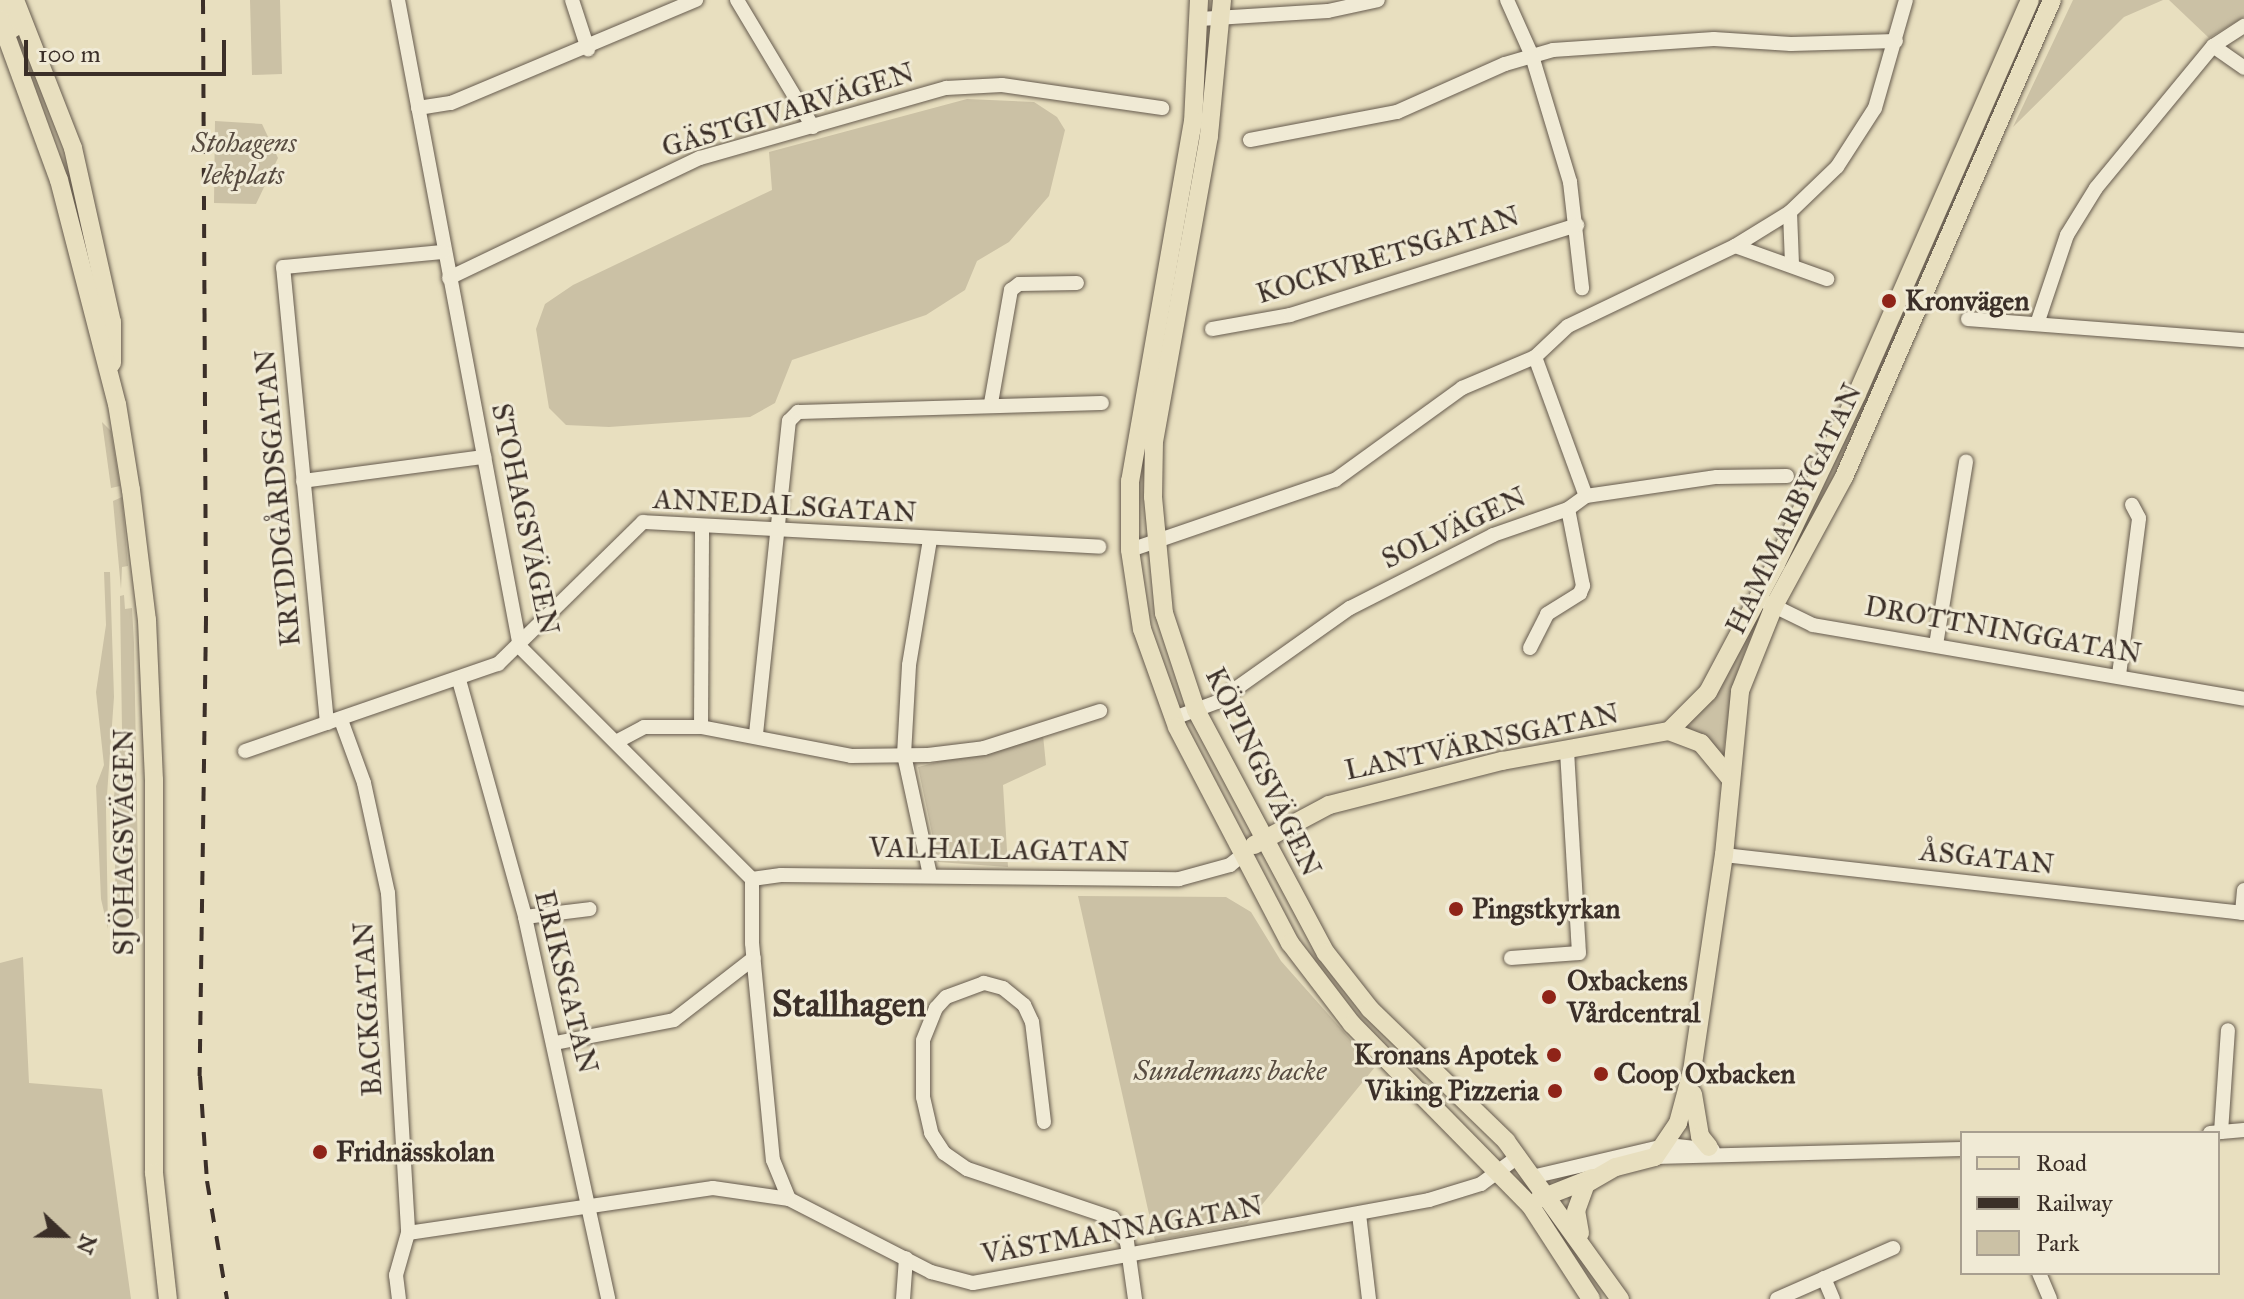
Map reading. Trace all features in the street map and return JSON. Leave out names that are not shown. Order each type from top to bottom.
[{"type":"main road","points":[[1,0],[17,39],[16,59],[56,101]]},
{"type":"main road","name":"SJÖHAGSVÄGEN","points":[[15,0],[56,101],[96,238],[112,322],[112,386]]},
{"type":"main road","name":"HAMMARBYGATAN","points":[[1709,1147],[1693,1115],[1692,1071],[1724,855],[1740,691],[1766,602],[2030,0]]},
{"type":"main road","name":"HAMMARBYGATAN","points":[[1669,731],[1708,692],[1844,477],[2052,0]]},
{"type":"main road","name":"KÖPINGSVÄGEN","points":[[1199,9],[1193,121],[1136,433],[1130,550],[1142,629],[1174,718],[1241,856],[1315,980],[1352,1024],[1530,1205],[1591,1299]]},
{"type":"main road","name":"KÖPINGSVÄGEN","points":[[1223,9],[1209,136],[1159,398],[1153,497],[1164,613],[1196,710],[1309,926],[1347,982],[1536,1176],[1620,1299]]},
{"type":"main road","name":"SJÖHAGSVÄGEN","points":[[0,19],[59,180],[112,386],[147,620],[154,780],[154,1173],[168,1299]]},
{"type":"main road","points":[[1669,731],[1701,743],[1730,778]]},
{"type":"main road","name":"LANTVÄRNSGATAN","points":[[1241,856],[1262,838],[1329,805],[1567,749],[1669,731]]},
{"type":"main road","name":"HAMMARBYGATAN","points":[[1661,1151],[1692,1071]]},
{"type":"main road","points":[[1530,1205],[1548,1192],[1661,1151]]},
{"type":"main road","points":[[1517,1190],[1536,1176]]},
{"type":"main road","points":[[1582,1240],[1577,1201],[1592,1178]]},
{"type":"street","name":"STOHAGSVÄGEN","points":[[398,0],[443,252],[520,647],[752,879]]},
{"type":"street","points":[[572,0],[588,49]]},
{"type":"street","points":[[418,108],[451,103],[588,49],[696,0]]},
{"type":"street","points":[[737,0],[813,127]]},
{"type":"street","points":[[1199,9],[1328,5],[1378,0]]},
{"type":"street","points":[[1507,0],[1532,56],[1555,124],[1577,225],[1582,288]]},
{"type":"street","points":[[1130,550],[1335,480],[1462,388],[1535,357],[1576,321],[1735,246],[1790,212],[1853,144],[1875,108],[1906,0]]},
{"type":"street","points":[[2037,324],[2053,268],[2079,212],[2213,46],[2244,26]]},
{"type":"street","points":[[1250,140],[1397,112],[1532,56],[1714,39],[1791,44],[1896,41]]},
{"type":"street","points":[[2213,46],[2244,68]]},
{"type":"street","name":"GÄSTGIVARVÄGEN","points":[[449,278],[700,158],[946,88],[981,83],[1162,108]]},
{"type":"street","points":[[1790,212],[1792,263]]},
{"type":"street","name":"KOCKVRETSGATAN","points":[[1212,329],[1290,315],[1577,225]]},
{"type":"street","points":[[1735,246],[1792,263],[1827,279]]},
{"type":"street","name":"KRYDDGÅRDSGATAN","points":[[334,722],[303,481],[283,267],[443,252]]},
{"type":"street","points":[[991,403],[1011,290],[1019,284],[1077,283]]},
{"type":"street","points":[[1968,319],[2244,340]]},
{"type":"street","points":[[1535,357],[1586,496]]},
{"type":"street","points":[[756,734],[789,421],[798,412],[991,403],[1102,403]]},
{"type":"street","points":[[303,481],[484,457]]},
{"type":"street","points":[[1936,645],[1966,461]]},
{"type":"street","name":"SOLVÄGEN","points":[[1174,718],[1196,710],[1264,670],[1376,594],[1493,535],[1568,509],[1586,496],[1717,477],[1787,476]]},
{"type":"street","points":[[2119,675],[2139,518],[2132,505]]},
{"type":"street","points":[[1530,648],[1547,614],[1580,593],[1583,586],[1568,509]]},
{"type":"street","name":"ANNEDALSGATAN","points":[[245,751],[459,680],[498,664],[520,647],[634,527],[653,522],[779,527],[930,540],[1099,547]]},
{"type":"street","points":[[701,727],[702,526]]},
{"type":"street","points":[[930,540],[909,665],[904,755],[930,875]]},
{"type":"street","name":"DROTTNINGGATAN","points":[[1766,602],[1813,625],[2119,675],[2244,699]]},
{"type":"street","name":"ERIKSGATAN","points":[[459,680],[525,917],[591,1203],[608,1299]]},
{"type":"street","points":[[616,742],[644,727],[701,727],[756,734],[828,753],[904,755],[984,748],[1100,711]]},
{"type":"street","name":"BACKGATAN","points":[[334,722],[364,783],[388,893],[408,1233],[396,1275],[399,1299]]},
{"type":"street","points":[[1511,958],[1579,953],[1567,749]]},
{"type":"street","name":"ÅSGATAN","points":[[1724,855],[2243,913]]},
{"type":"street","name":"VALHALLAGATAN","points":[[752,879],[781,875],[930,875],[1179,879],[1230,865],[1241,856]]},
{"type":"street","points":[[752,879],[754,958],[773,1160],[789,1199]]},
{"type":"street","points":[[2243,913],[2244,890]]},
{"type":"street","points":[[525,917],[590,909]]},
{"type":"street","points":[[555,1043],[674,1020],[754,958]]},
{"type":"street","points":[[1044,1122],[1032,1022],[1024,1005],[1003,988],[984,983],[946,997],[927,1024],[922,1063],[931,1133],[944,1153],[985,1177],[1113,1218],[1122,1229],[1130,1256],[1135,1299]]},
{"type":"street","points":[[2215,1131],[2228,1030]]},
{"type":"street","points":[[2220,1132],[2244,1130]]},
{"type":"street","points":[[1536,1176],[1661,1151],[1709,1147],[1728,1157]]},
{"type":"street","points":[[1661,1151],[1728,1157],[1960,1149]]},
{"type":"street","name":"VÄSTMANNAGATAN","points":[[408,1233],[591,1203],[608,1205],[713,1188],[789,1199],[947,1278],[973,1283],[1429,1200],[1500,1172],[1519,1156]]},
{"type":"street","points":[[1359,1214],[1369,1299]]},
{"type":"street","points":[[1777,1299],[1893,1248]]},
{"type":"street","points":[[903,1299],[906,1258]]},
{"type":"street","points":[[2040,1275],[2050,1299]]},
{"type":"street","points":[[1824,1278],[1833,1299]]},
{"type":"green space","points":[[250,0],[280,0],[282,74],[252,75]]},
{"type":"green space","points":[[2037,0],[2045,0],[1836,472],[1774,584]]},
{"type":"green space","points":[[2073,0],[2163,0],[2124,17],[2013,127]]},
{"type":"green space","points":[[2169,0],[2244,0],[2244,17],[2209,38]]},
{"type":"green space","points":[[967,99],[1034,102],[1057,117],[1065,130],[1049,196],[1009,242],[977,261],[965,290],[926,315],[792,360],[775,403],[750,417],[609,427],[566,425],[549,408],[536,329],[545,304],[573,285],[772,190],[769,152]]},
{"type":"green space","name":"Stohagens lekplats","points":[[215,121],[262,124],[278,158],[256,204],[214,203]]},
{"type":"green space","points":[[102,422],[111,431],[120,486],[111,488]]},
{"type":"green space","points":[[122,497],[128,566],[122,567],[121,589],[113,501]]},
{"type":"green space","points":[[104,572],[110,572],[114,697],[106,809],[108,929],[101,899],[96,786],[104,765],[96,692],[106,625]]},
{"type":"green space","points":[[124,595],[125,609],[132,608],[134,643],[139,918],[116,931],[114,796],[122,730],[120,596]]},
{"type":"green space","points":[[1758,617],[1736,676],[1723,753],[1680,727]]},
{"type":"green space","points":[[1043,735],[1046,765],[1003,785],[1008,867],[938,862],[918,767]]},
{"type":"green space","name":"Sundemans backe","points":[[1078,896],[1226,897],[1251,912],[1281,961],[1375,1067],[1247,1223],[1155,1241]]},
{"type":"green space","points":[[23,957],[29,1083],[102,1089],[131,1299],[0,1299],[0,963]]},
{"type":"railway","points":[[203,0],[206,619],[200,1076],[207,1181],[227,1299]]},
{"type":"place","name":"Kronvägen","points":[[1889,301]]},
{"type":"place","name":"Pingstkyrkan","points":[[1456,909]]},
{"type":"place","name":"Oxbackens Vårdcentral","points":[[1549,997]]},
{"type":"place","name":"Kronans Apotek","points":[[1554,1055]]},
{"type":"place","name":"Coop Oxbacken","points":[[1601,1074]]},
{"type":"place","name":"Viking Pizzeria","points":[[1555,1091]]},
{"type":"place","name":"Fridnässkolan","points":[[320,1152]]},
{"type":"district","name":"Stallhagen","points":[[849,1005]]}]
